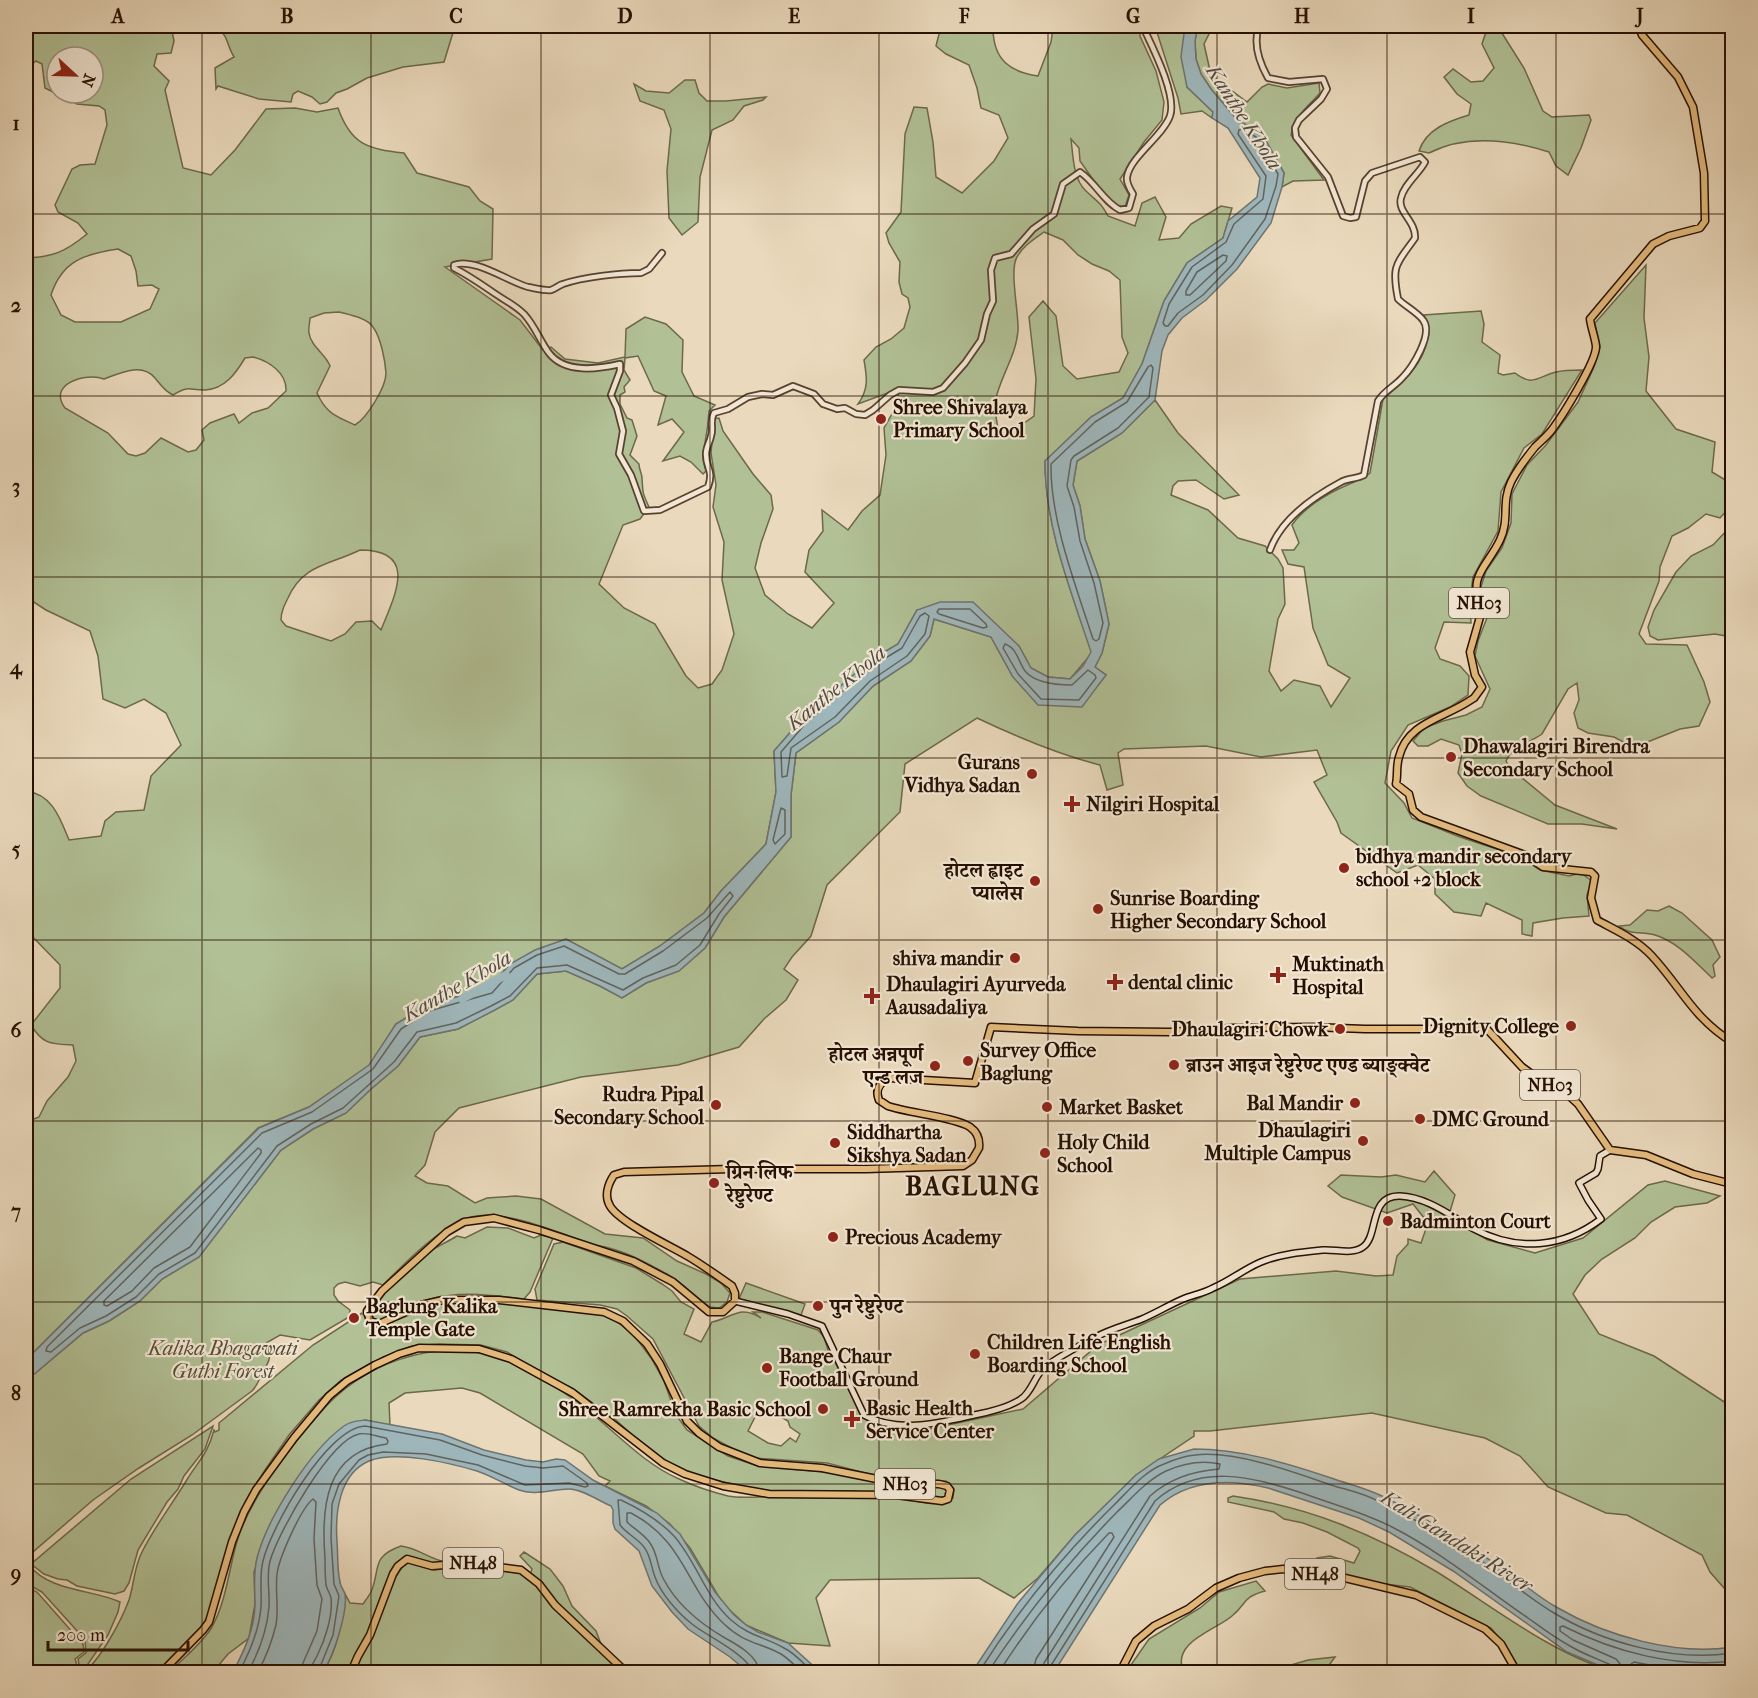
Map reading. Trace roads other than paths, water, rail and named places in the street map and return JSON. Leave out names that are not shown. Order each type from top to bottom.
[{"type":"main road","name":"NH03","points":[[1639,26],[1642,35],[1678,77],[1693,106],[1704,173],[1705,221],[1700,228],[1669,236],[1653,244],[1590,319],[1596,347],[1593,358],[1551,432],[1535,447],[1512,480],[1505,497],[1504,532],[1475,585],[1476,597],[1482,610],[1470,652],[1475,675],[1482,687],[1474,698],[1412,732],[1400,751],[1396,784],[1410,794],[1413,810],[1420,817],[1525,855],[1543,867],[1591,872],[1594,876],[1591,898],[1593,913],[1597,920],[1613,927],[1649,952],[1698,1016],[1717,1033],[1732,1042]]},
{"type":"main road","name":"NH03","points":[[162,1672],[198,1637],[209,1622],[241,1518],[256,1490],[299,1431],[329,1396],[347,1381],[391,1357],[419,1348],[479,1349],[511,1359],[573,1393],[663,1463],[686,1474],[723,1486],[769,1494],[896,1495],[942,1501],[948,1499],[950,1490],[944,1485],[897,1483],[822,1468],[767,1464],[750,1460],[719,1446],[699,1433],[687,1421],[660,1364],[647,1344],[623,1321],[604,1312],[499,1300],[463,1299],[427,1303],[379,1324],[370,1321],[367,1314],[372,1303],[382,1291],[447,1232],[464,1222],[482,1218],[504,1219],[633,1260],[673,1282],[709,1312],[723,1312],[735,1301],[732,1286],[690,1258],[625,1221],[613,1210],[607,1198],[614,1175],[624,1172],[731,1169],[963,1166],[972,1160],[979,1148],[977,1135],[971,1128],[883,1105],[878,1098],[877,1091],[881,1083],[889,1078],[975,1083],[991,1027],[1057,1031],[1170,1032],[1244,1028],[1460,1029],[1484,1026],[1522,1067],[1578,1104],[1610,1150]]},
{"type":"main road","points":[[735,1301],[788,1314],[822,1326],[864,1415],[877,1421],[909,1425],[944,1423],[994,1411],[1021,1400],[1041,1371],[1098,1335],[1212,1289],[1263,1261],[1307,1252],[1351,1251],[1363,1247],[1368,1240],[1380,1207],[1384,1201],[1392,1197],[1401,1196],[1420,1200],[1449,1213],[1474,1229],[1507,1241],[1548,1243],[1570,1238],[1589,1228],[1601,1218],[1579,1183],[1596,1173],[1600,1156],[1610,1150],[1646,1155],[1693,1174],[1732,1184]]},
{"type":"main road","name":"NH48","points":[[351,1672],[370,1635],[393,1574],[398,1566],[407,1559],[432,1566],[468,1563],[521,1570],[539,1584],[555,1605],[626,1672]]},
{"type":"main road","name":"NH48","points":[[1120,1672],[1136,1641],[1154,1626],[1188,1609],[1216,1588],[1265,1570],[1283,1569],[1345,1578],[1416,1595],[1485,1629],[1501,1644],[1517,1672]]},
{"type":"street","points":[[662,253],[649,269],[641,273],[585,279],[562,284],[551,290],[528,287],[469,264],[454,265],[454,268],[522,312],[531,322],[550,354],[560,362],[597,369],[620,364],[620,371],[611,395],[623,431],[619,454],[631,475],[644,511],[660,510],[708,487],[711,474],[706,456],[712,434],[710,420],[714,413],[728,409],[748,397],[762,394],[772,395],[792,386],[814,394],[823,404],[837,409],[846,408],[856,414],[865,415],[899,390],[912,393],[933,392],[943,388],[981,340],[987,314],[993,301],[991,270],[995,258],[1011,254],[1033,229],[1054,214],[1063,184],[1080,171],[1089,178],[1110,204],[1120,210],[1129,208],[1133,194],[1126,176],[1138,156],[1163,128],[1171,114],[1168,90],[1161,65],[1145,31],[1146,26]]},
{"type":"street","points":[[1259,26],[1256,39],[1257,50],[1268,78],[1289,82],[1323,79],[1325,83],[1327,89],[1321,99],[1299,120],[1295,128],[1296,137],[1328,177],[1343,216],[1356,217],[1365,181],[1372,173],[1414,158],[1420,157],[1425,162],[1400,199],[1401,207],[1414,225],[1415,238],[1400,256],[1396,263],[1395,273],[1398,299],[1423,319],[1426,325],[1420,353],[1402,379],[1384,392],[1378,401],[1364,475],[1344,481],[1311,500],[1275,535],[1270,550]]},
{"type":"water","points":[[1185,26],[1198,26],[1195,41],[1196,59],[1201,74],[1238,121],[1261,132],[1284,173],[1282,187],[1271,223],[1237,269],[1206,300],[1182,318],[1168,335],[1162,351],[1155,400],[1122,433],[1077,461],[1073,485],[1080,506],[1085,539],[1100,581],[1109,624],[1102,653],[1095,667],[1106,675],[1082,707],[1038,705],[1013,677],[991,637],[934,619],[930,636],[911,661],[873,686],[839,722],[796,753],[791,795],[791,837],[724,917],[705,948],[679,971],[646,983],[622,998],[566,971],[537,974],[513,1000],[493,1011],[458,1029],[420,1037],[398,1066],[346,1113],[313,1129],[281,1150],[199,1257],[162,1279],[140,1301],[109,1321],[83,1333],[26,1381],[26,1360],[259,1128],[309,1107],[369,1065],[396,1024],[427,1005],[489,988],[510,964],[535,950],[566,939],[622,969],[660,946],[704,913],[721,891],[766,844],[776,792],[774,751],[802,719],[871,660],[898,644],[917,610],[940,602],[973,602],[1019,646],[1031,668],[1048,677],[1070,679],[1083,666],[1091,652],[1054,534],[1046,486],[1045,461],[1091,417],[1123,398],[1142,364],[1164,301],[1187,263],[1223,238],[1228,221],[1257,197],[1260,178],[1228,128],[1212,118],[1213,112],[1187,87],[1181,57]]},
{"type":"water","points":[[365,1420],[442,1434],[484,1450],[526,1460],[543,1462],[556,1459],[565,1460],[593,1480],[657,1513],[680,1534],[715,1592],[734,1615],[758,1632],[788,1643],[820,1672],[748,1672],[688,1629],[652,1586],[639,1551],[615,1529],[611,1506],[574,1490],[525,1492],[466,1468],[438,1461],[393,1457],[369,1461],[359,1467],[351,1475],[341,1495],[337,1519],[338,1572],[345,1594],[344,1612],[339,1634],[323,1672],[233,1672],[251,1631],[255,1613],[257,1558],[270,1524],[292,1486],[317,1451],[344,1426]]},
{"type":"water","name":"Kali Gandaki River","points":[[1194,1449],[1229,1451],[1280,1462],[1376,1493],[1414,1512],[1461,1541],[1551,1604],[1577,1618],[1620,1635],[1665,1646],[1688,1649],[1732,1647],[1732,1672],[1612,1671],[1567,1652],[1453,1571],[1389,1532],[1359,1518],[1268,1488],[1240,1483],[1211,1483],[1184,1490],[1160,1505],[1054,1672],[972,1672],[1018,1603],[1075,1535],[1136,1475],[1159,1459]]},
{"type":"waterway","name":"Kanthe Khola","points":[[462,999],[506,975]]},
{"type":"place","name":"Shree Shivalaya Primary School","points":[[881,419]]},
{"type":"place","name":"Dhawalagiri Birendra Secondary School","points":[[1451,757]]},
{"type":"place","name":"Gurans Vidhya Sadan","points":[[1032,774]]},
{"type":"place","name":"Nilgiri Hospital","points":[[1072,804]]},
{"type":"place","name":"bidhya mandir secondary school +2 block","points":[[1344,868]]},
{"type":"place","name":"होटल ह्वाइट प्यालेस","points":[[1035,881]]},
{"type":"place","name":"Sunrise Boarding Higher Secondary School","points":[[1098,909]]},
{"type":"place","name":"shiva mandir","points":[[1015,958]]},
{"type":"place","name":"Muktinath Hospital","points":[[1278,975]]},
{"type":"place","name":"dental clinic","points":[[1115,982]]},
{"type":"place","name":"Dhaulagiri Ayurveda Aausadaliya","points":[[872,996]]},
{"type":"place","name":"Dignity College","points":[[1571,1026]]},
{"type":"place","name":"Dhaulagiri Chowk","points":[[1340,1029]]},
{"type":"place","name":"Survey Office Baglung","points":[[968,1061]]},
{"type":"place","name":"ब्राउन आइज रेष्टुरेण्ट एण्ड ब्याङ्क्वेट","points":[[1174,1065]]},
{"type":"place","name":"होटल अन्नपूर्ण एन्ड लज","points":[[935,1066]]},
{"type":"place","name":"Bal Mandir","points":[[1355,1103]]},
{"type":"place","name":"Rudra Pipal Secondary School","points":[[716,1105]]},
{"type":"place","name":"Market Basket","points":[[1047,1107]]},
{"type":"place","name":"DMC Ground","points":[[1420,1119]]},
{"type":"place","name":"Dhaulagiri Multiple Campus","points":[[1363,1141]]},
{"type":"place","name":"Siddhartha Sikshya Sadan","points":[[835,1143]]},
{"type":"place","name":"Holy Child School","points":[[1045,1153]]},
{"type":"place","name":"ग्रिन लिफ रेष्टुरेण्ट","points":[[714,1183]]},
{"type":"place","name":"Badminton Court","points":[[1388,1221]]},
{"type":"place","name":"Precious Academy","points":[[833,1237]]},
{"type":"place","name":"पुन रेष्टुरेण्ट","points":[[818,1306]]},
{"type":"place","name":"Baglung Kalika Temple Gate","points":[[354,1318]]},
{"type":"place","name":"Children Life English Boarding School","points":[[975,1354]]},
{"type":"place","name":"Bange Chaur Football Ground","points":[[767,1368]]},
{"type":"place","name":"Shree Ramrekha Basic School","points":[[823,1409]]},
{"type":"place","name":"Basic Health Service Center","points":[[852,1419]]},
{"type":"district","name":"BAGLUNG","points":[[973,1186]]},
{"type":"park label","name":"Kalika Bhagawati Guthi Forest","points":[[223,1360]]}]
